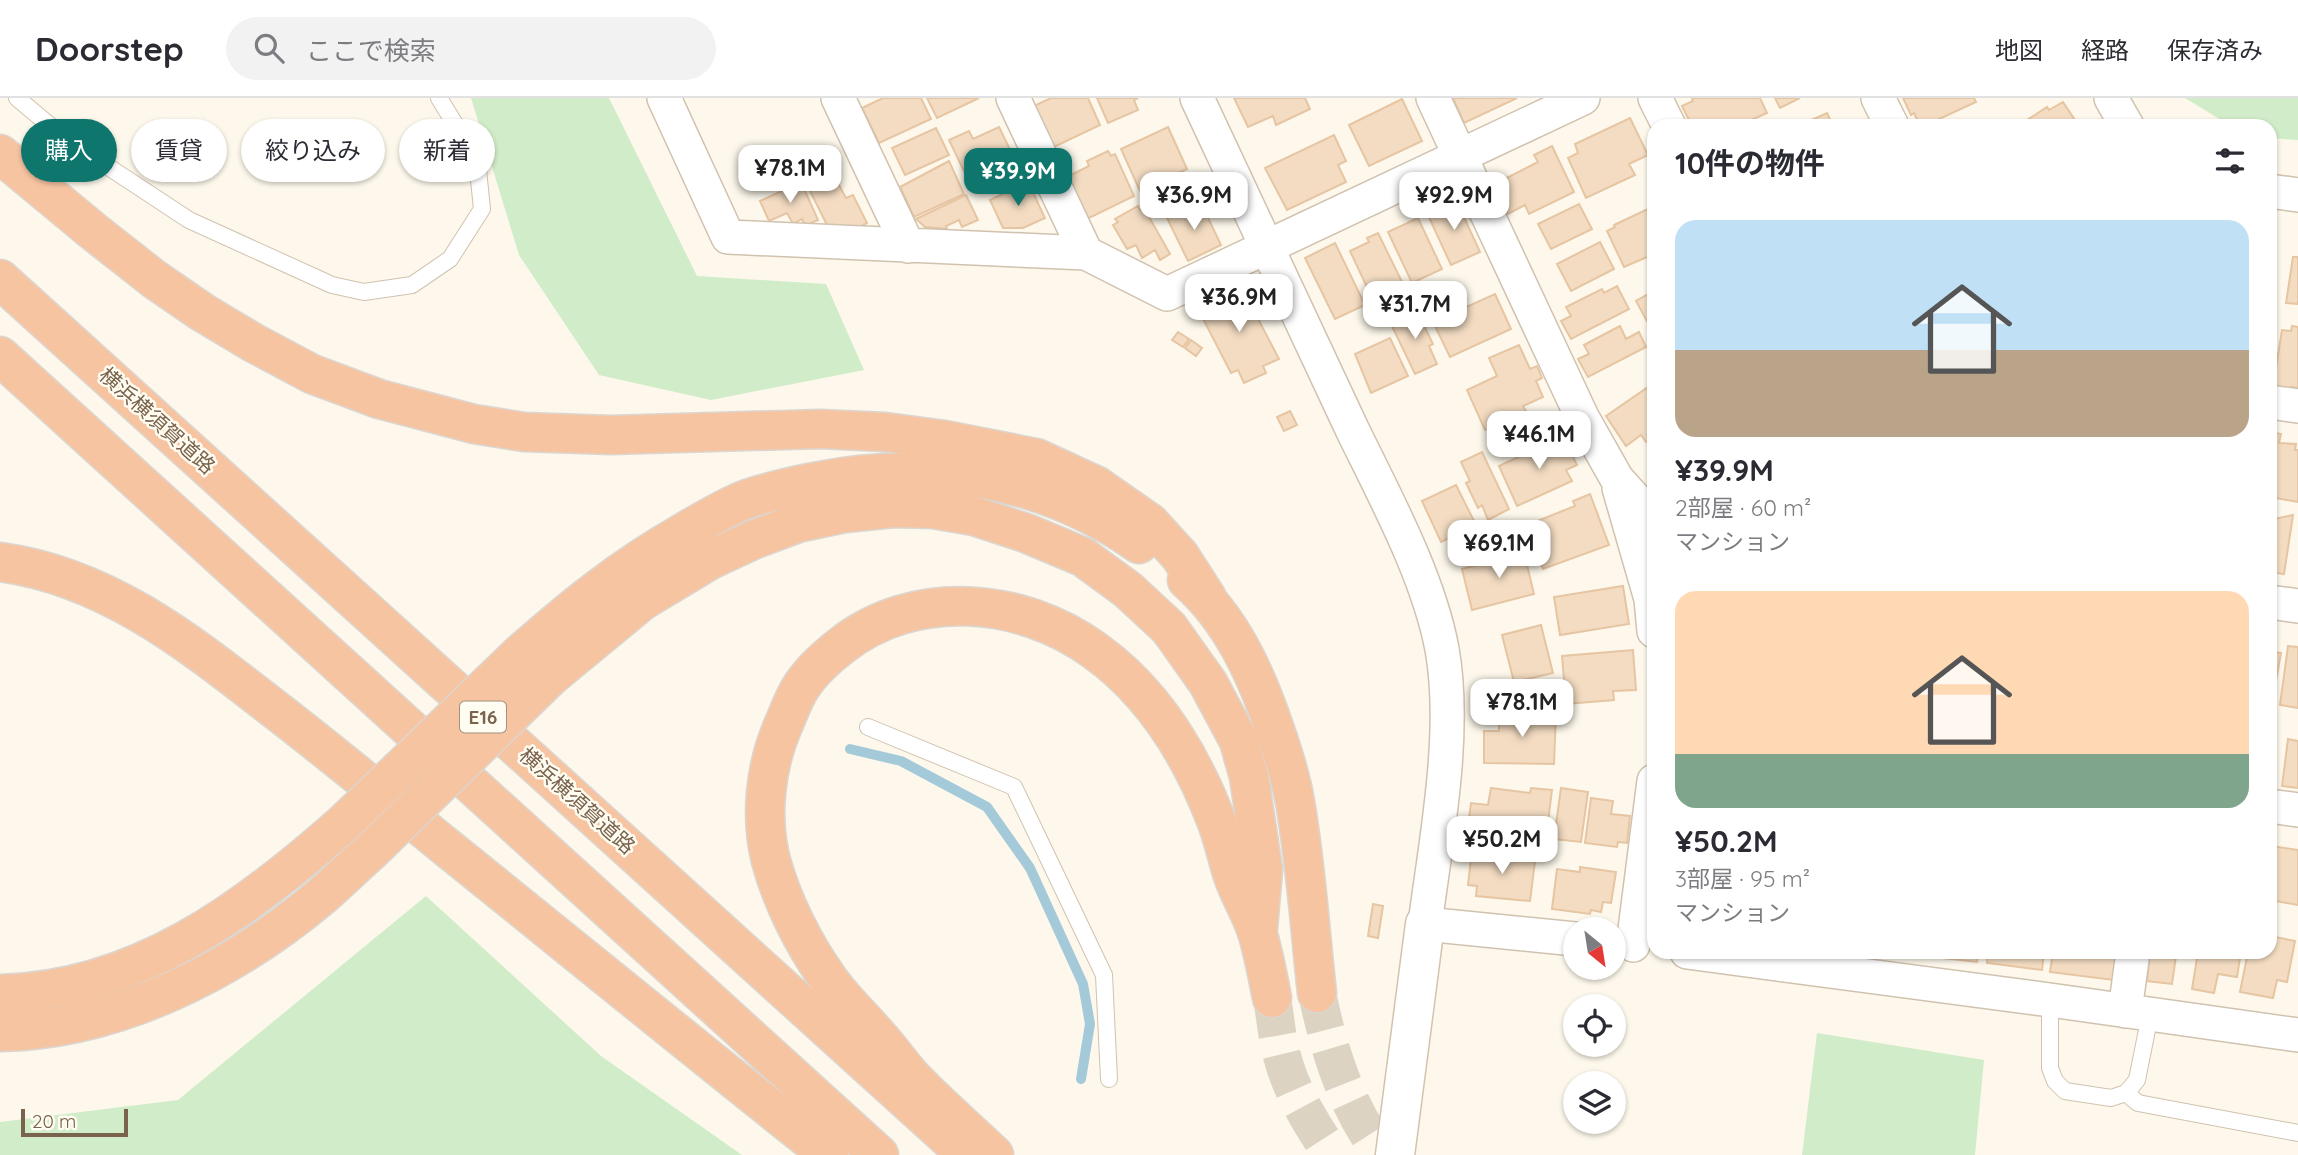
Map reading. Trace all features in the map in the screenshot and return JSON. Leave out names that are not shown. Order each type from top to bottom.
[{"type":"highway","points":[[0,154],[123,255],[202,312],[312,374],[379,399],[474,424],[524,432],[611,435],[820,429],[872,431],[945,439],[1036,458],[1097,486],[1150,523],[1180,556],[1236,639],[1254,673],[1283,754],[1295,801],[1317,993]]},
{"type":"highway","name":"横浜横須賀道路","points":[[0,279],[967,1155]]},
{"type":"highway","name":"E16","points":[[0,356],[879,1155]]},
{"type":"highway","points":[[0,994],[45,990],[134,966],[222,920],[303,860],[519,654],[601,585],[707,518],[742,501],[777,490],[874,473],[920,471],[967,476],[1053,496],[1100,519],[1169,565],[1207,598]]},
{"type":"highway","points":[[0,1032],[74,1024],[126,1009],[175,990],[263,940],[322,896],[550,677],[653,594],[710,561],[755,539],[798,523],[845,513],[894,508],[933,509],[974,516],[1026,533],[1083,558],[1128,590],[1169,628],[1208,683],[1239,741],[1249,777],[1263,870],[1257,933]]},
{"type":"highway","points":[[0,562],[58,576],[132,606],[222,668],[326,748],[828,1155]]},
{"type":"highway","points":[[994,1155],[911,1076],[827,978],[785,900],[771,859],[765,819],[769,772],[774,749],[801,687],[825,659],[853,637],[882,620],[915,610],[954,606],[989,608],[1056,626],[1094,650],[1127,678],[1166,722],[1194,769],[1217,822],[1233,876],[1257,933],[1272,998]]},
{"type":"street","points":[[664,98],[729,237],[1087,253],[1167,294],[1583,98]]},
{"type":"street","points":[[838,98],[908,246]]},
{"type":"street","points":[[1013,98],[1087,253]]},
{"type":"street","points":[[1196,98],[1399,528],[1428,596],[1442,650],[1447,709],[1443,777],[1395,1155]]},
{"type":"street","points":[[1433,98],[1582,417],[1617,479],[1647,512]]},
{"type":"street","points":[[1656,98],[1666,119]]},
{"type":"street","points":[[1878,98],[1888,119]]},
{"type":"street","points":[[2111,98],[2123,119]]},
{"type":"street","points":[[2277,192],[2298,195]]},
{"type":"street","points":[[2277,403],[2298,406]]},
{"type":"street","points":[[1617,479],[1647,585]]},
{"type":"street","points":[[2277,603],[2298,606]]},
{"type":"street","points":[[2277,807],[2298,810]]},
{"type":"street","points":[[1633,945],[1647,851]]},
{"type":"street","points":[[1425,924],[1563,938]]},
{"type":"street","points":[[1740,959],[2298,1035]]},
{"type":"street","points":[[2133,959],[2137,1013]]},
{"type":"lane","points":[[17,98],[66,139],[189,220],[332,285],[364,292],[412,285],[450,259],[482,209],[477,160],[439,98]]},
{"type":"lane","points":[[869,727],[1014,787],[1104,975],[1109,1079]]},
{"type":"lane","points":[[2050,1000],[2050,1068],[2055,1081],[2066,1091],[2099,1097],[2111,1098],[2126,1093],[2137,1080],[2137,1013]]},
{"type":"lane","points":[[2126,1093],[2138,1103],[2298,1133]]},
{"type":"green space","points":[[471,98],[609,98],[697,276],[826,284],[864,370],[711,400],[599,375],[519,255],[495,176],[495,119],[477,119]]},
{"type":"green space","points":[[2185,98],[2298,98],[2298,140],[2277,138],[2277,119],[2220,119]]},
{"type":"green space","points":[[426,896],[601,1056],[742,1155],[0,1155],[0,1122],[178,1100]]},
{"type":"green space","points":[[1817,1033],[1984,1060],[1975,1155],[1802,1155]]},
{"type":"building","points":[[883,98],[921,98],[931,119],[879,143],[862,108]]},
{"type":"building","points":[[927,98],[979,98],[937,118]]},
{"type":"building","points":[[1051,98],[1088,98],[1100,125],[1054,147],[1034,106]]},
{"type":"building","points":[[1097,98],[1138,98],[1134,100],[1138,110],[1108,123]]},
{"type":"building","points":[[1234,98],[1305,98],[1310,109],[1276,125],[1273,116],[1248,127]]},
{"type":"building","points":[[1453,98],[1517,98],[1464,123]]},
{"type":"building","points":[[1692,98],[1760,98],[1767,113],[1754,119],[1688,119],[1682,106],[1693,101]]},
{"type":"building","points":[[1775,98],[1800,98],[1780,108]]},
{"type":"building","points":[[1903,98],[1974,98],[1976,102],[1939,119],[1917,119],[1914,113],[1911,115]]},
{"type":"building","points":[[1402,99],[1422,141],[1369,166],[1349,125]]},
{"type":"building","points":[[2063,102],[2074,119],[2029,119],[2047,107],[2049,110]]},
{"type":"building","points":[[1827,113],[1830,119],[1814,119]]},
{"type":"building","points":[[1630,118],[1647,155],[1629,164],[1635,175],[1586,198],[1568,158],[1578,153],[1575,144]]},
{"type":"building","points":[[999,127],[1017,164],[971,186],[949,140],[969,131],[973,139]]},
{"type":"building","points":[[1168,127],[1187,169],[1140,191],[1121,149]]},
{"type":"building","points":[[936,128],[949,155],[905,175],[892,148]]},
{"type":"building","points":[[1334,135],[1346,161],[1338,165],[1346,182],[1287,210],[1265,168]]},
{"type":"building","points":[[1552,146],[1574,192],[1529,214],[1525,205],[1508,214],[1493,185],[1538,162],[1534,155]]},
{"type":"building","points":[[1108,151],[1111,156],[1115,154],[1134,196],[1087,219],[1067,177],[1089,166],[1087,161]]},
{"type":"building","points":[[949,161],[964,194],[914,217],[900,187]]},
{"type":"building","points":[[833,174],[846,198],[853,195],[867,223],[846,234],[833,225],[828,227],[808,187]]},
{"type":"building","points":[[801,182],[818,220],[805,226],[802,219],[793,224],[787,213],[769,221],[760,201]]},
{"type":"building","points":[[1028,182],[1045,218],[1023,228],[1003,228],[990,200]]},
{"type":"building","points":[[966,195],[978,220],[962,227],[959,220],[946,226],[947,229],[925,227],[916,219]]},
{"type":"building","points":[[1456,200],[1480,252],[1451,265],[1427,213]]},
{"type":"building","points":[[1579,204],[1592,229],[1551,249],[1538,224]]},
{"type":"building","points":[[1202,205],[1221,245],[1188,261],[1167,218]]},
{"type":"building","points":[[1138,206],[1140,210],[1144,208],[1170,254],[1160,260],[1155,250],[1142,258],[1136,245],[1127,249],[1113,225],[1118,222],[1115,219]]},
{"type":"building","points":[[1647,209],[1647,257],[1624,267],[1607,231],[1615,227],[1614,225]]},
{"type":"building","points":[[1418,218],[1442,269],[1412,283],[1388,232]]},
{"type":"building","points":[[1378,233],[1404,286],[1373,300],[1350,251],[1369,242],[1367,238]]},
{"type":"building","points":[[1600,242],[1614,269],[1571,291],[1557,264]]},
{"type":"building","points":[[1335,243],[1365,305],[1335,319],[1305,258]]},
{"type":"building","points":[[2293,257],[2298,257],[2298,304],[2286,303]]},
{"type":"building","points":[[1241,286],[1279,359],[1263,366],[1266,373],[1244,383],[1238,370],[1231,373],[1197,307]]},
{"type":"building","points":[[1617,286],[1629,309],[1571,339],[1561,321],[1571,316],[1566,307],[1602,289],[1604,293]]},
{"type":"building","points":[[1495,294],[1511,329],[1450,357],[1433,322]]},
{"type":"building","points":[[1647,295],[1647,321],[1636,301]]},
{"type":"building","points":[[1416,309],[1433,344],[1429,346],[1437,364],[1415,374],[1390,322]]},
{"type":"building","points":[[1620,326],[1626,339],[1639,332],[1646,347],[1588,377],[1578,359],[1589,354],[1584,345]]},
{"type":"building","points":[[2292,326],[2298,327],[2298,388],[2291,387],[2290,395],[2277,393],[2277,361],[2282,330],[2291,331]]},
{"type":"building","points":[[1178,332],[1189,339],[1183,347],[1172,340]]},
{"type":"building","points":[[1390,338],[1408,376],[1371,393],[1355,354]]},
{"type":"building","points":[[1191,340],[1202,348],[1196,356],[1185,348]]},
{"type":"building","points":[[1519,345],[1530,369],[1537,366],[1542,378],[1536,381],[1543,397],[1523,406],[1526,411],[1485,430],[1467,390],[1497,376],[1489,358]]},
{"type":"building","points":[[1647,388],[1647,441],[1641,435],[1626,446],[1606,416]]},
{"type":"building","points":[[1290,411],[1297,425],[1284,431],[1277,417]]},
{"type":"building","points":[[2277,433],[2281,434],[2279,443],[2296,444],[2295,450],[2298,450],[2298,502],[2277,498]]},
{"type":"building","points":[[1563,436],[1577,465],[1566,470],[1572,481],[1517,506],[1499,466]]},
{"type":"building","points":[[1482,452],[1509,509],[1488,520],[1482,505],[1478,508],[1466,483],[1470,481],[1461,462]]},
{"type":"building","points":[[1456,485],[1476,525],[1441,542],[1422,501]]},
{"type":"building","points":[[1590,494],[1609,545],[1543,569],[1527,525],[1575,506],[1573,501]]},
{"type":"building","points":[[2293,515],[2284,574],[2277,573],[2277,518]]},
{"type":"building","points":[[1522,544],[1534,594],[1472,610],[1462,569],[1504,558],[1502,550]]},
{"type":"building","points":[[1623,586],[1629,624],[1560,635],[1554,597]]},
{"type":"building","points":[[1541,625],[1553,673],[1514,682],[1502,635]]},
{"type":"building","points":[[2288,646],[2298,647],[2298,708],[2280,705]]},
{"type":"building","points":[[1633,650],[1636,690],[1613,691],[1614,700],[1566,704],[1562,656]]},
{"type":"building","points":[[2277,653],[2281,653],[2277,675]]},
{"type":"building","points":[[1499,711],[1556,712],[1554,764],[1484,763],[1484,731],[1499,731]]},
{"type":"building","points":[[2288,739],[2298,741],[2298,788],[2282,786]]},
{"type":"building","points":[[1491,788],[1530,793],[1531,788],[1552,790],[1546,837],[1468,827],[1471,803],[1488,805]]},
{"type":"building","points":[[1561,788],[1588,792],[1581,842],[1554,839]]},
{"type":"building","points":[[1591,798],[1613,801],[1611,814],[1630,816],[1627,843],[1618,842],[1617,847],[1585,843]]},
{"type":"building","points":[[2277,847],[2298,850],[2298,905],[2277,901]]},
{"type":"building","points":[[1482,849],[1508,853],[1507,858],[1535,861],[1530,901],[1476,896],[1477,886],[1468,885],[1471,858],[1480,859]]},
{"type":"building","points":[[1580,867],[1616,872],[1611,903],[1603,902],[1601,912],[1591,910],[1590,914],[1552,909],[1557,869],[1580,872]]},
{"type":"building","points":[[1373,904],[1383,906],[1378,938],[1368,936]]},
{"type":"building","points":[[2277,937],[2295,941],[2287,982],[2277,980],[2273,998],[2240,992],[2247,959],[2277,959]]},
{"type":"building","points":[[1951,959],[1977,959],[1977,962]]},
{"type":"building","points":[[1987,959],[2043,959],[2042,970],[1987,963]]},
{"type":"building","points":[[2052,959],[2116,959],[2113,980],[2050,972]]},
{"type":"building","points":[[2149,959],[2176,959],[2172,984],[2147,981]]},
{"type":"building","points":[[2197,959],[2240,959],[2237,977],[2218,974],[2214,993],[2192,989]]},
{"type":"waterway","points":[[850,749],[901,761],[987,807],[1030,868],[1083,984],[1090,1024],[1081,1079]]},
{"type":"tunnel","points":[[1317,993],[1327,1036],[1349,1098],[1383,1155]]},
{"type":"tunnel","points":[[1272,998],[1288,1076],[1308,1117],[1332,1155]]}]
